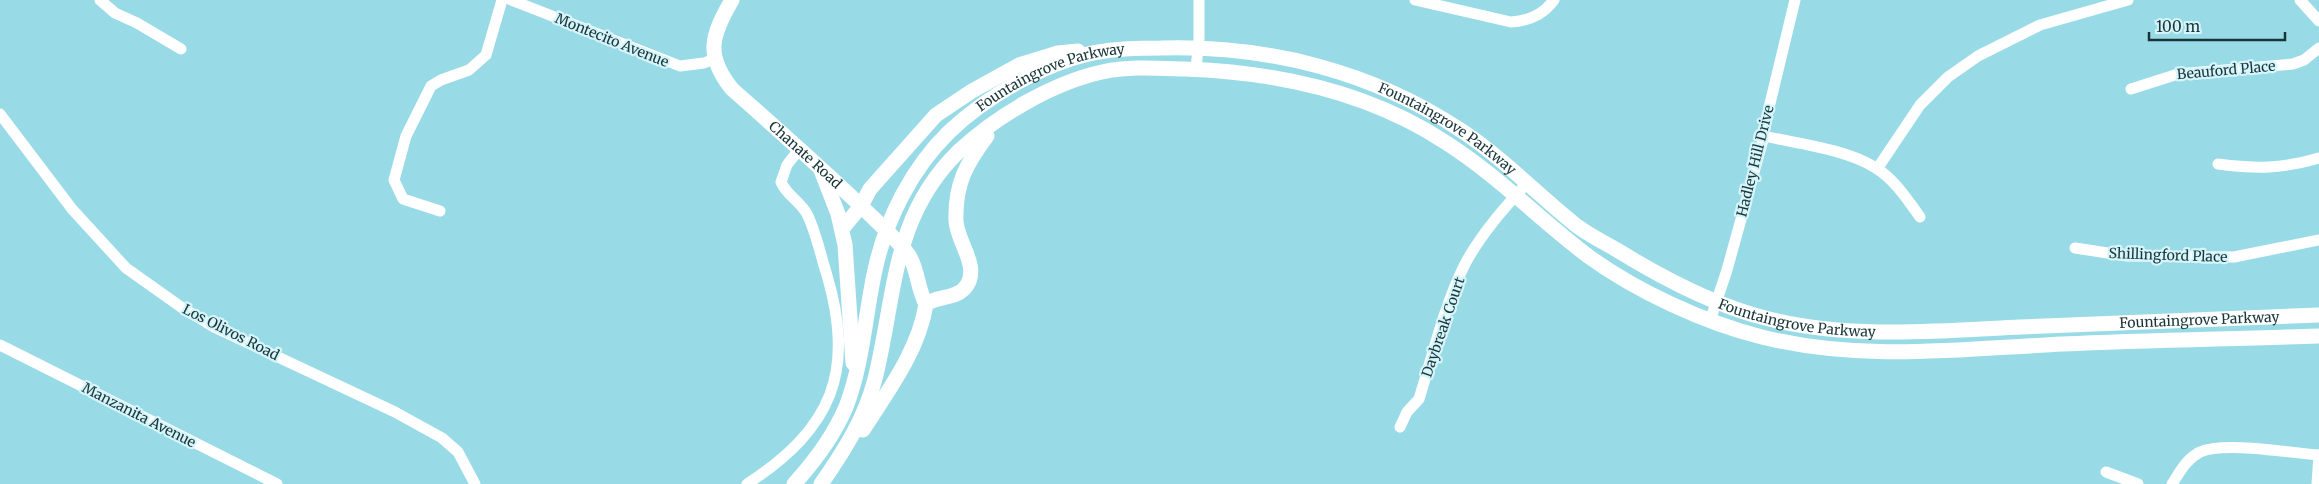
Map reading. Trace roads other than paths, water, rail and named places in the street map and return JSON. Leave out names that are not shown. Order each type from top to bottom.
[{"type":"main road","points":[[714,59],[718,26],[732,0]]},
{"type":"main road","name":"Fountaingrove Parkway","points":[[794,484],[811,466],[846,407],[854,380],[878,258],[888,226],[901,198],[921,165],[947,134],[975,110],[1006,90],[1040,72],[1073,58],[1102,51],[1197,47],[1294,59],[1356,77],[1426,109],[1462,131],[1496,155],[1580,228],[1651,271],[1717,302],[1764,318],[1796,326],[1900,332],[2319,315]]},
{"type":"main road","points":[[842,229],[861,206],[870,189],[936,114],[972,91],[1019,65],[1058,53],[1102,51]]},
{"type":"main road","name":"Chanate Road","points":[[714,59],[732,89],[818,164],[909,256],[915,270],[920,294],[926,304]]},
{"type":"main road","name":"Fountaingrove Parkway","points":[[821,484],[847,447],[862,416],[874,381],[892,282],[906,233],[914,213],[937,177],[958,152],[1020,104],[1075,80],[1102,72],[1139,67],[1260,74],[1348,96],[1383,109],[1443,140],[1516,195],[1594,260],[1642,288],[1710,321],[1794,345],[1900,353],[2066,344],[2319,336]]},
{"type":"main road","points":[[831,470],[853,446],[900,369],[923,324],[926,304],[934,299],[959,293],[969,282],[971,273],[970,262],[963,249],[956,223],[957,198],[961,177],[969,160],[988,134],[1020,104]]},
{"type":"main road","points":[[818,164],[838,214],[845,245],[853,367],[846,407]]},
{"type":"street","points":[[100,0],[114,13],[137,23],[181,49]]},
{"type":"street","points":[[440,211],[403,199],[394,180],[406,136],[431,86],[441,80],[469,70],[486,55],[502,0]]},
{"type":"street","name":"Montecito Avenue","points":[[511,0],[680,66],[704,63],[714,59]]},
{"type":"street","points":[[1196,69],[1199,0]]},
{"type":"street","points":[[1415,0],[1511,22],[1525,21],[1539,15],[1554,0]]},
{"type":"street","name":"Hadley Hill Drive","points":[[1710,321],[1764,136],[1766,120],[1795,0]]},
{"type":"street","points":[[1878,169],[1920,105],[1948,77],[1978,56],[2040,25],[2128,0]]},
{"type":"street","points":[[2300,0],[2319,21]]},
{"type":"street","name":"Beauford Place","points":[[2131,89],[2178,74],[2293,64],[2304,60],[2319,48]]},
{"type":"street","name":"Los Olivos Road","points":[[0,114],[72,209],[126,268],[181,307],[214,327],[395,412],[442,438],[458,452],[475,484]]},
{"type":"street","points":[[1764,136],[1858,158],[1878,169],[1898,187],[1920,217]]},
{"type":"street","points":[[747,484],[772,468],[801,441],[821,415],[832,392],[836,378],[838,354],[837,320],[830,288],[806,211],[785,192],[781,182],[787,165],[800,148]]},
{"type":"street","points":[[2218,164],[2257,169],[2280,167],[2319,158]]},
{"type":"street","name":"Daybreak Court","points":[[1400,427],[1406,412],[1419,399],[1452,294],[1466,263],[1491,225],[1528,182]]},
{"type":"street","name":"Shillingford Place","points":[[2076,248],[2127,256],[2234,257],[2319,240]]},
{"type":"street","name":"Manzanita Avenue","points":[[0,345],[277,484]]},
{"type":"street","points":[[2172,484],[2187,461],[2200,452],[2222,447],[2319,456],[2317,484]]},
{"type":"street","points":[[2106,472],[2138,484]]}]
